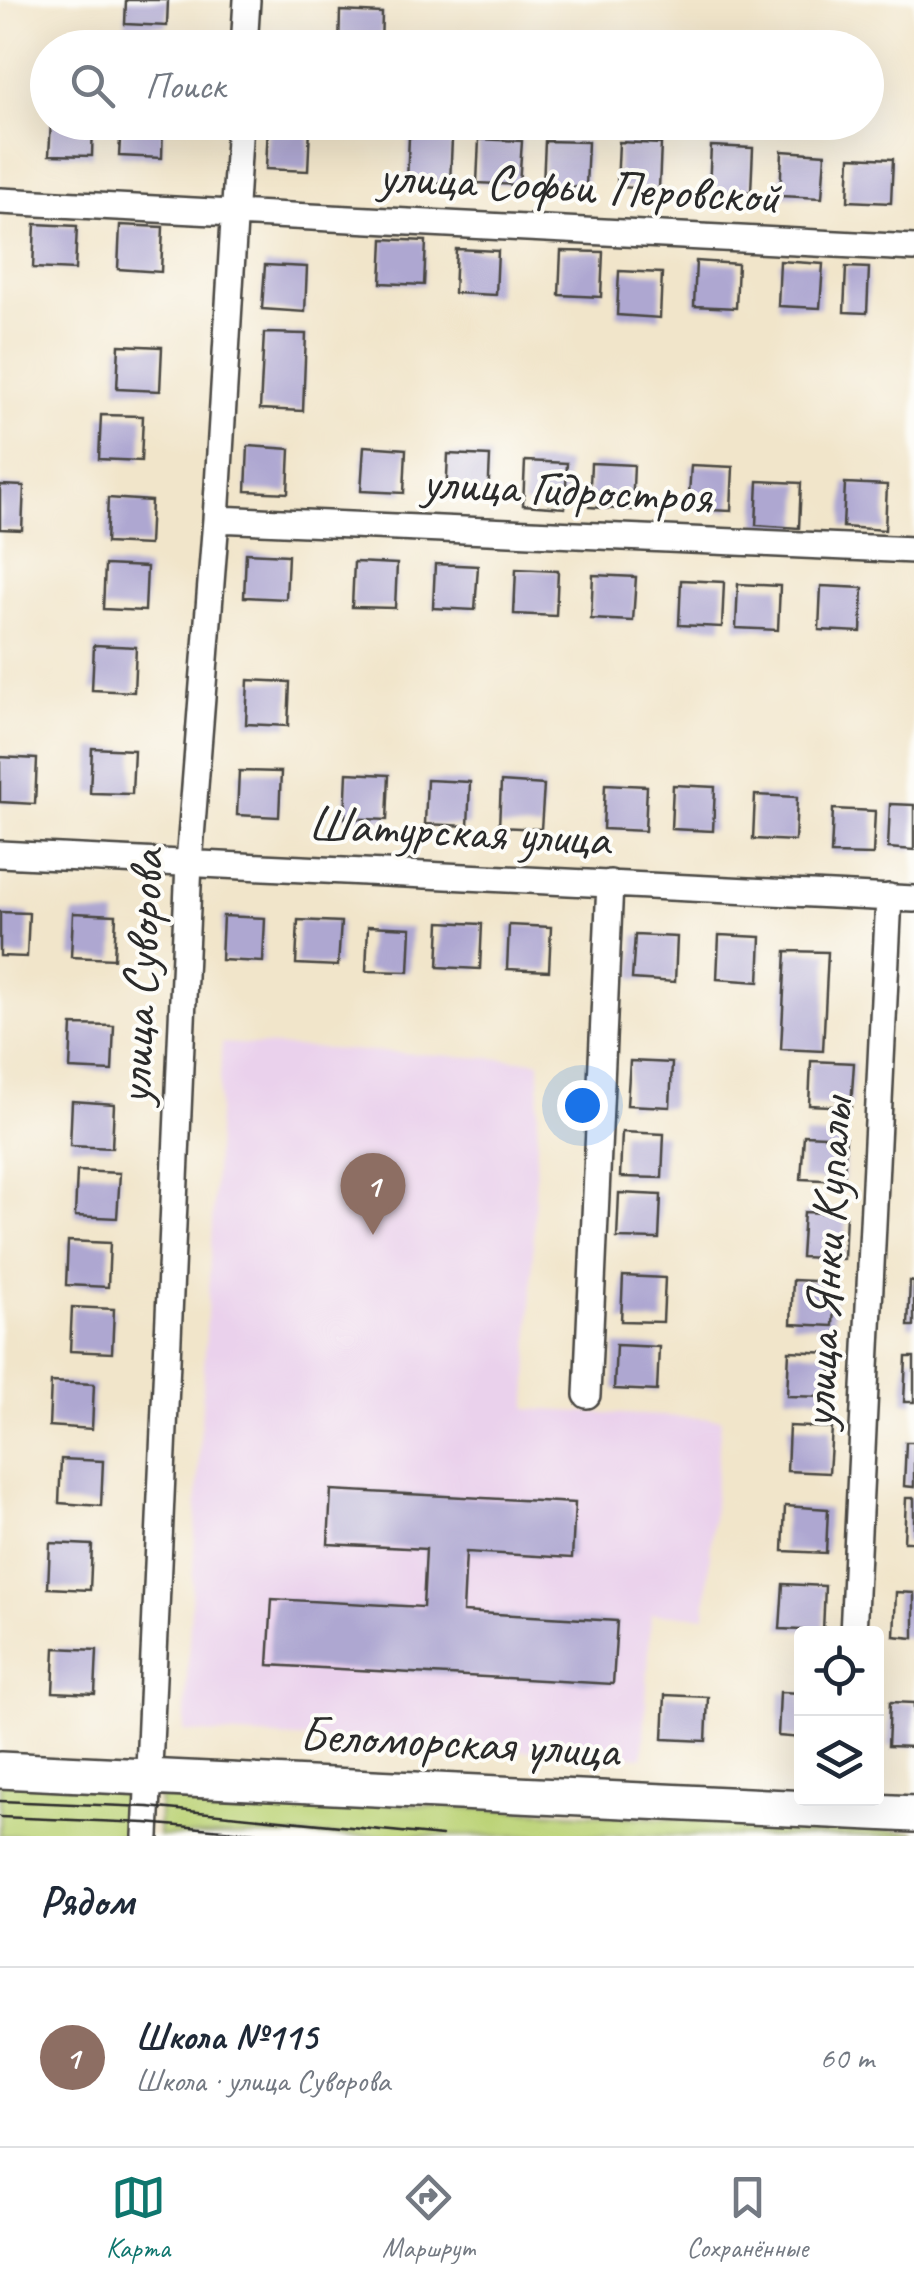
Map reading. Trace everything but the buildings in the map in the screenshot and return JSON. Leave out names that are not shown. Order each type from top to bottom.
[{"type":"main road","name":"Беломорская улица","points":[[0,1770],[794,1803]]},
{"type":"main road","name":"Беломорская улица","points":[[853,1806],[914,1814]]},
{"type":"street","points":[[245,30],[246,0]]},
{"type":"street","name":"улица Суворова","points":[[146,1836],[189,863],[216,518],[239,140]]},
{"type":"street","name":"улица Софьи Перовской","points":[[0,201],[914,248]]},
{"type":"street","name":"улица Гидростроя","points":[[216,518],[914,550]]},
{"type":"street","name":"Шатурская улица","points":[[0,854],[901,898]]},
{"type":"street","points":[[586,1394],[610,884]]},
{"type":"street","name":"улица Янки Купалы","points":[[854,1626],[901,898]]},
{"type":"shaded area","points":[[222,1043],[540,1061],[527,1409],[721,1419],[705,1616],[651,1614],[643,1757],[184,1732]]},
{"type":"green space","points":[[0,1781],[130,1787],[128,1836],[0,1836]]},
{"type":"green space","points":[[160,1791],[914,1832],[914,1836],[158,1836]]},
{"type":"tram line","points":[[0,1801],[148,1807],[442,1836]]},
{"type":"tram line","points":[[0,1817],[146,1823],[288,1836]]},
{"type":"place","name":"Школа №115","points":[[373,1235]]}]
